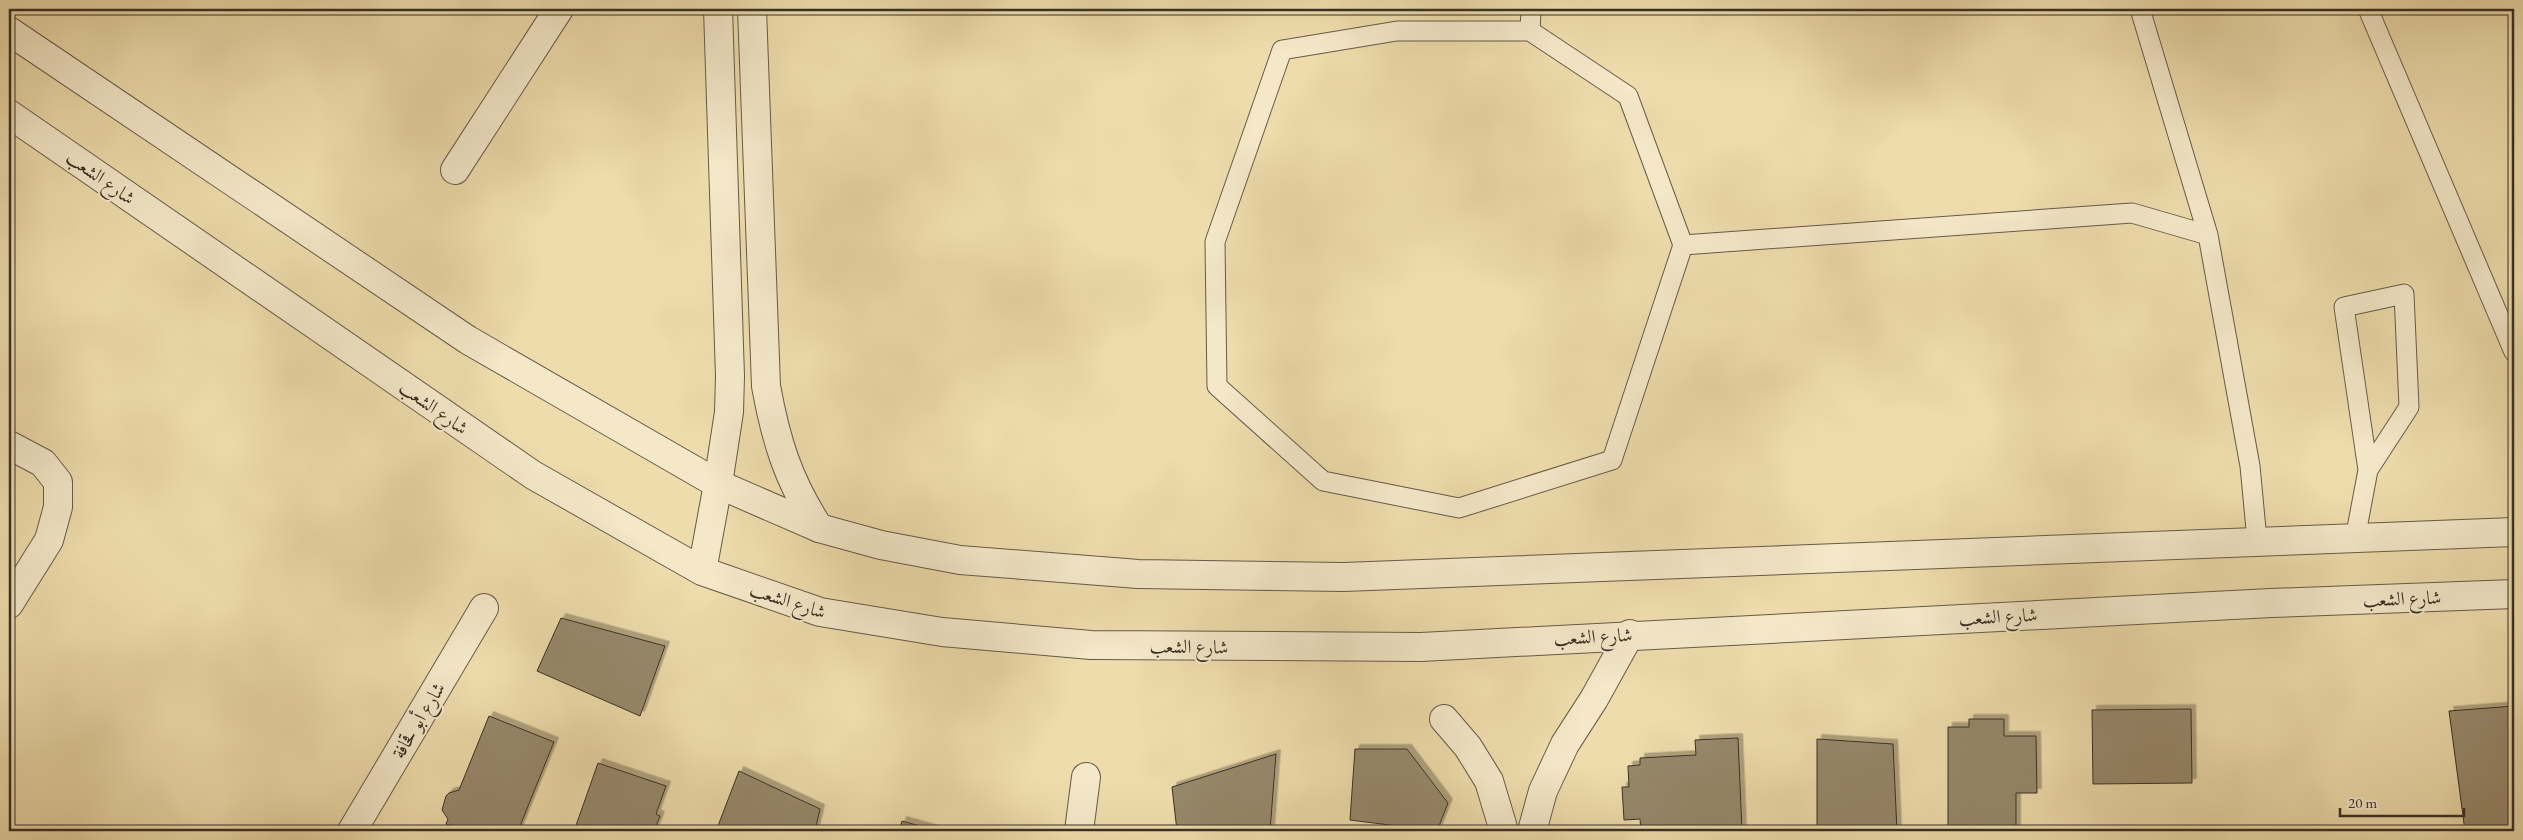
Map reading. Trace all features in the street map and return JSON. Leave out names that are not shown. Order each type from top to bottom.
[{"type":"street","points":[[455,170],[559,9]]},
{"type":"street","points":[[702,570],[729,412],[730,376],[718,9]]},
{"type":"street","points":[[752,9],[766,386],[773,424],[784,462],[800,498],[819,528]]},
{"type":"street","points":[[9,31],[468,340],[718,484],[819,528],[881,545],[960,560],[1138,574],[1344,577],[2257,540],[2355,539],[2514,532]]},
{"type":"street","name":"شارع الشعب","points":[[9,114],[532,475],[702,570],[820,612],[942,632],[1092,644],[1422,647],[1630,634],[2271,603],[2514,594]]},
{"type":"street","points":[[9,445],[42,463],[58,482],[58,507],[49,540],[9,604]]},
{"type":"street","name":"شارع أبو قحافة","points":[[352,831],[484,608]]},
{"type":"street","points":[[1532,831],[1543,791],[1565,744],[1594,699],[1630,634]]},
{"type":"street","points":[[1444,718],[1468,747],[1489,781],[1504,831]]},
{"type":"street","points":[[1079,831],[1086,777]]},
{"type":"lane","points":[[1530,31],[1531,9]]},
{"type":"lane","points":[[2140,9],[2208,235],[2250,466],[2257,540]]},
{"type":"lane","points":[[2368,9],[2514,352]]},
{"type":"lane","points":[[1397,31],[1530,31],[1628,96],[1682,245],[1612,460],[1459,508],[1323,481],[1217,386],[1215,242],[1282,50],[1397,31]]},
{"type":"lane","points":[[1682,245],[2132,213],[2208,235]]},
{"type":"lane","points":[[2355,539],[2368,470],[2344,307],[2404,294],[2409,408],[2368,470]]},
{"type":"building","points":[[561,618],[665,646],[640,716],[537,671]]},
{"type":"building","points":[[2514,706],[2514,831],[2465,831],[2449,711]]},
{"type":"building","points":[[2191,709],[2192,783],[2093,784],[2092,710]]},
{"type":"building","points":[[489,716],[554,742],[518,831],[464,831],[446,824],[448,819],[442,810],[446,796],[459,790]]},
{"type":"building","points":[[1969,719],[2004,719],[2004,736],[2036,736],[2037,793],[2016,793],[2016,831],[1948,831],[1948,727],[1969,727]]},
{"type":"building","points":[[1738,738],[1742,831],[1641,831],[1640,819],[1624,820],[1622,787],[1629,787],[1628,766],[1640,765],[1640,758],[1696,755],[1695,740]]},
{"type":"building","points":[[1817,739],[1893,744],[1897,831],[1817,831]]},
{"type":"building","points":[[1355,749],[1407,749],[1448,803],[1437,831],[1350,820]]},
{"type":"building","points":[[1276,754],[1270,831],[1177,831],[1172,787]]},
{"type":"building","points":[[598,763],[666,786],[656,814],[660,816],[654,831],[574,831]]},
{"type":"building","points":[[739,771],[820,809],[815,831],[716,831]]},
{"type":"building","points":[[902,821],[938,831],[899,831]]}]
